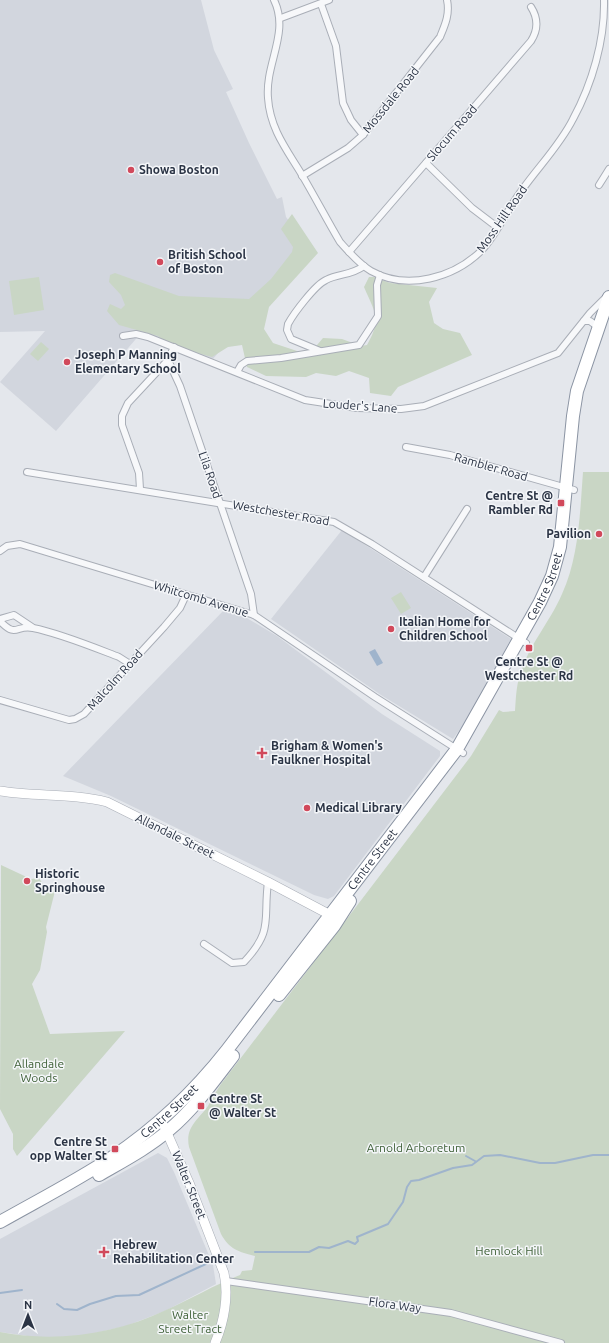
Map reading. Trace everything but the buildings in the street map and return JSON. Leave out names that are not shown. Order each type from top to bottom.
[{"type":"highway","name":"Centre Street","points":[[570,489],[576,395],[609,296]]},
{"type":"highway","name":"Centre Street","points":[[0,1222],[107,1161],[160,1121],[193,1090],[220,1060],[334,917],[344,909],[460,751],[523,641],[545,593],[556,563],[570,489],[583,400],[609,319]]},
{"type":"highway","name":"Centre Street","points":[[0,1230],[127,1159],[167,1132],[184,1117],[205,1092],[334,917]]},
{"type":"street","points":[[274,0],[281,18],[330,0]]},
{"type":"street","name":"Mossdale Road","points":[[302,176],[348,148],[363,135],[440,38],[447,18],[447,0]]},
{"type":"street","name":"Moss Hill Road","points":[[281,18],[280,29],[271,67],[268,98],[278,138],[333,230],[349,252],[364,266],[380,275],[395,280],[410,281],[444,275],[468,262],[483,249],[521,190],[554,148],[573,120],[593,70],[600,44],[604,0]]},
{"type":"street","points":[[321,4],[336,46],[343,103],[349,116],[363,135]]},
{"type":"street","name":"Slocum Road","points":[[349,252],[531,41],[535,34],[536,21],[531,7]]},
{"type":"street","points":[[426,163],[472,208],[498,227]]},
{"type":"street","points":[[599,185],[609,170]]},
{"type":"street","points":[[322,352],[291,339],[287,333],[288,324],[321,283],[330,278],[354,273],[364,266]]},
{"type":"street","points":[[237,372],[242,364],[247,361],[262,361],[322,352],[352,347],[360,344],[378,316],[377,285],[380,275]]},
{"type":"street","name":"Louder's Lane","points":[[123,336],[141,335],[305,400],[318,403],[364,408],[417,408],[554,355],[562,350],[584,320],[609,296]]},
{"type":"street","points":[[584,320],[590,321],[598,327]]},
{"type":"street","points":[[140,489],[139,473],[122,425],[122,416],[132,398],[168,360],[174,347]]},
{"type":"street","name":"Lila Road","points":[[168,360],[180,386],[251,594],[254,615]]},
{"type":"street","name":"Rambler Road","points":[[406,446],[450,455],[570,489]]},
{"type":"street","name":"Westchester Road","points":[[28,472],[140,489],[334,522],[372,544],[523,641]]},
{"type":"street","points":[[424,577],[467,509]]},
{"type":"street","name":"Whitcomb Avenue","points":[[0,551],[7,546],[20,544],[254,615],[349,680],[460,751]]},
{"type":"street","name":"Malcolm Road","points":[[0,700],[62,719],[75,719],[84,714],[180,608],[186,595]]},
{"type":"street","points":[[32,628],[14,631],[7,628],[0,620],[14,615],[32,628],[113,654],[130,664]]},
{"type":"street","name":"Allandale Street","points":[[0,790],[32,795],[95,799],[107,802],[268,882],[334,917]]},
{"type":"street","points":[[204,944],[232,963],[244,962],[259,943],[266,929],[268,882]]},
{"type":"street","name":"Walter Street","points":[[160,1121],[167,1132],[190,1185],[226,1280],[222,1322],[215,1343]]},
{"type":"street","name":"Flora Way","points":[[226,1280],[451,1313],[561,1343]]},
{"type":"shaded area","name":"Showa Boston","points":[[0,0],[201,0],[214,50],[233,89],[226,92],[277,199],[282,197],[286,217],[308,246],[213,359],[142,332],[56,431],[0,382],[45,331],[0,332]]},
{"type":"shaded area","name":"Italian Home for Children School","points":[[342,530],[511,639],[468,718],[453,739],[381,695],[271,619]]},
{"type":"shaded area","name":"Brigham & Women's Faulkner Hospital","points":[[224,610],[245,617],[277,636],[382,714],[440,751],[440,756],[334,896],[328,899],[314,895],[111,796],[63,776]]},
{"type":"shaded area","name":"Hebrew Rehabilitation Center","points":[[158,1153],[167,1158],[174,1172],[213,1265],[216,1284],[165,1311],[126,1326],[87,1335],[59,1338],[34,1337],[0,1332],[0,1239]]},
{"type":"green space","points":[[292,214],[318,253],[269,307],[264,329],[273,343],[300,352],[312,351],[323,338],[342,339],[361,346],[367,345],[372,336],[376,322],[374,310],[364,287],[369,277],[374,277],[390,283],[437,288],[429,302],[434,323],[443,329],[460,333],[472,355],[398,387],[391,396],[370,393],[369,378],[349,371],[336,376],[316,373],[306,377],[266,376],[247,367],[242,345],[228,347],[212,357],[172,346],[158,336],[119,325],[107,311],[110,304],[121,309],[125,305],[121,295],[109,282],[110,275],[115,273],[179,296],[249,299],[271,279],[292,252],[293,247],[281,229]]},
{"type":"green space","points":[[39,277],[44,310],[14,315],[9,281]]},
{"type":"green space","points":[[41,342],[49,349],[38,361],[30,354]]},
{"type":"green space","name":"Arnold Arboretum","points":[[583,472],[609,472],[609,1343],[0,1343],[0,1332],[42,1337],[64,1336],[85,1334],[127,1325],[175,1306],[240,1275],[242,1271],[252,1270],[255,1256],[235,1249],[227,1243],[221,1234],[189,1147],[189,1134],[193,1124],[208,1106],[221,1084],[471,756],[499,710],[503,712],[515,711],[516,693],[520,675],[528,654],[552,614],[568,580],[578,534]]},
{"type":"green space","points":[[401,592],[411,608],[401,614],[391,598]]},
{"type":"green space","name":"Allandale Woods","points":[[1,865],[31,879],[39,878],[44,886],[55,891],[46,927],[47,932],[40,970],[32,984],[50,1034],[125,1031],[17,1156],[13,1149],[13,1134],[0,1109]]},
{"type":"water","points":[[375,649],[383,663],[377,666],[369,652]]},
{"type":"waterway","points":[[255,1252],[309,1252],[319,1247],[329,1248],[348,1241],[355,1244],[358,1241],[357,1237],[388,1224],[403,1202],[407,1187],[411,1181],[419,1180],[453,1168],[472,1165],[484,1156],[500,1155],[540,1163],[555,1163],[593,1155],[609,1155]]},
{"type":"waterway","points":[[466,1156],[475,1161]]},
{"type":"waterway","points":[[57,1304],[64,1309],[77,1310],[90,1304],[116,1296],[139,1295],[208,1263]]},
{"type":"waterway","points":[[0,1293],[22,1290]]},
{"type":"place","name":"Showa Boston","points":[[131,170]]},
{"type":"place","name":"British School of Boston","points":[[160,262]]},
{"type":"place","name":"Joseph P Manning Elementary School","points":[[67,362]]},
{"type":"place","name":"Centre St @ Rambler Rd","points":[[561,503]]},
{"type":"place","name":"Pavilion","points":[[599,534]]},
{"type":"place","name":"Italian Home for Children School","points":[[391,629]]},
{"type":"place","name":"Centre St @ Westchester Rd","points":[[529,648]]},
{"type":"place","name":"Brigham & Women's Faulkner Hospital","points":[[262,753]]},
{"type":"place","name":"Medical Library","points":[[307,808]]},
{"type":"place","name":"Historic Springhouse","points":[[27,881]]},
{"type":"place","name":"Centre St @ Walter St","points":[[201,1106]]},
{"type":"place","name":"Centre St opp Walter St","points":[[115,1149]]},
{"type":"place","name":"Hebrew Rehabilitation Center","points":[[104,1252]]},
{"type":"park label","name":"Hemlock Hill","points":[[509,1251]]},
{"type":"park label","name":"Walter Street Tract","points":[[190,1322]]}]
